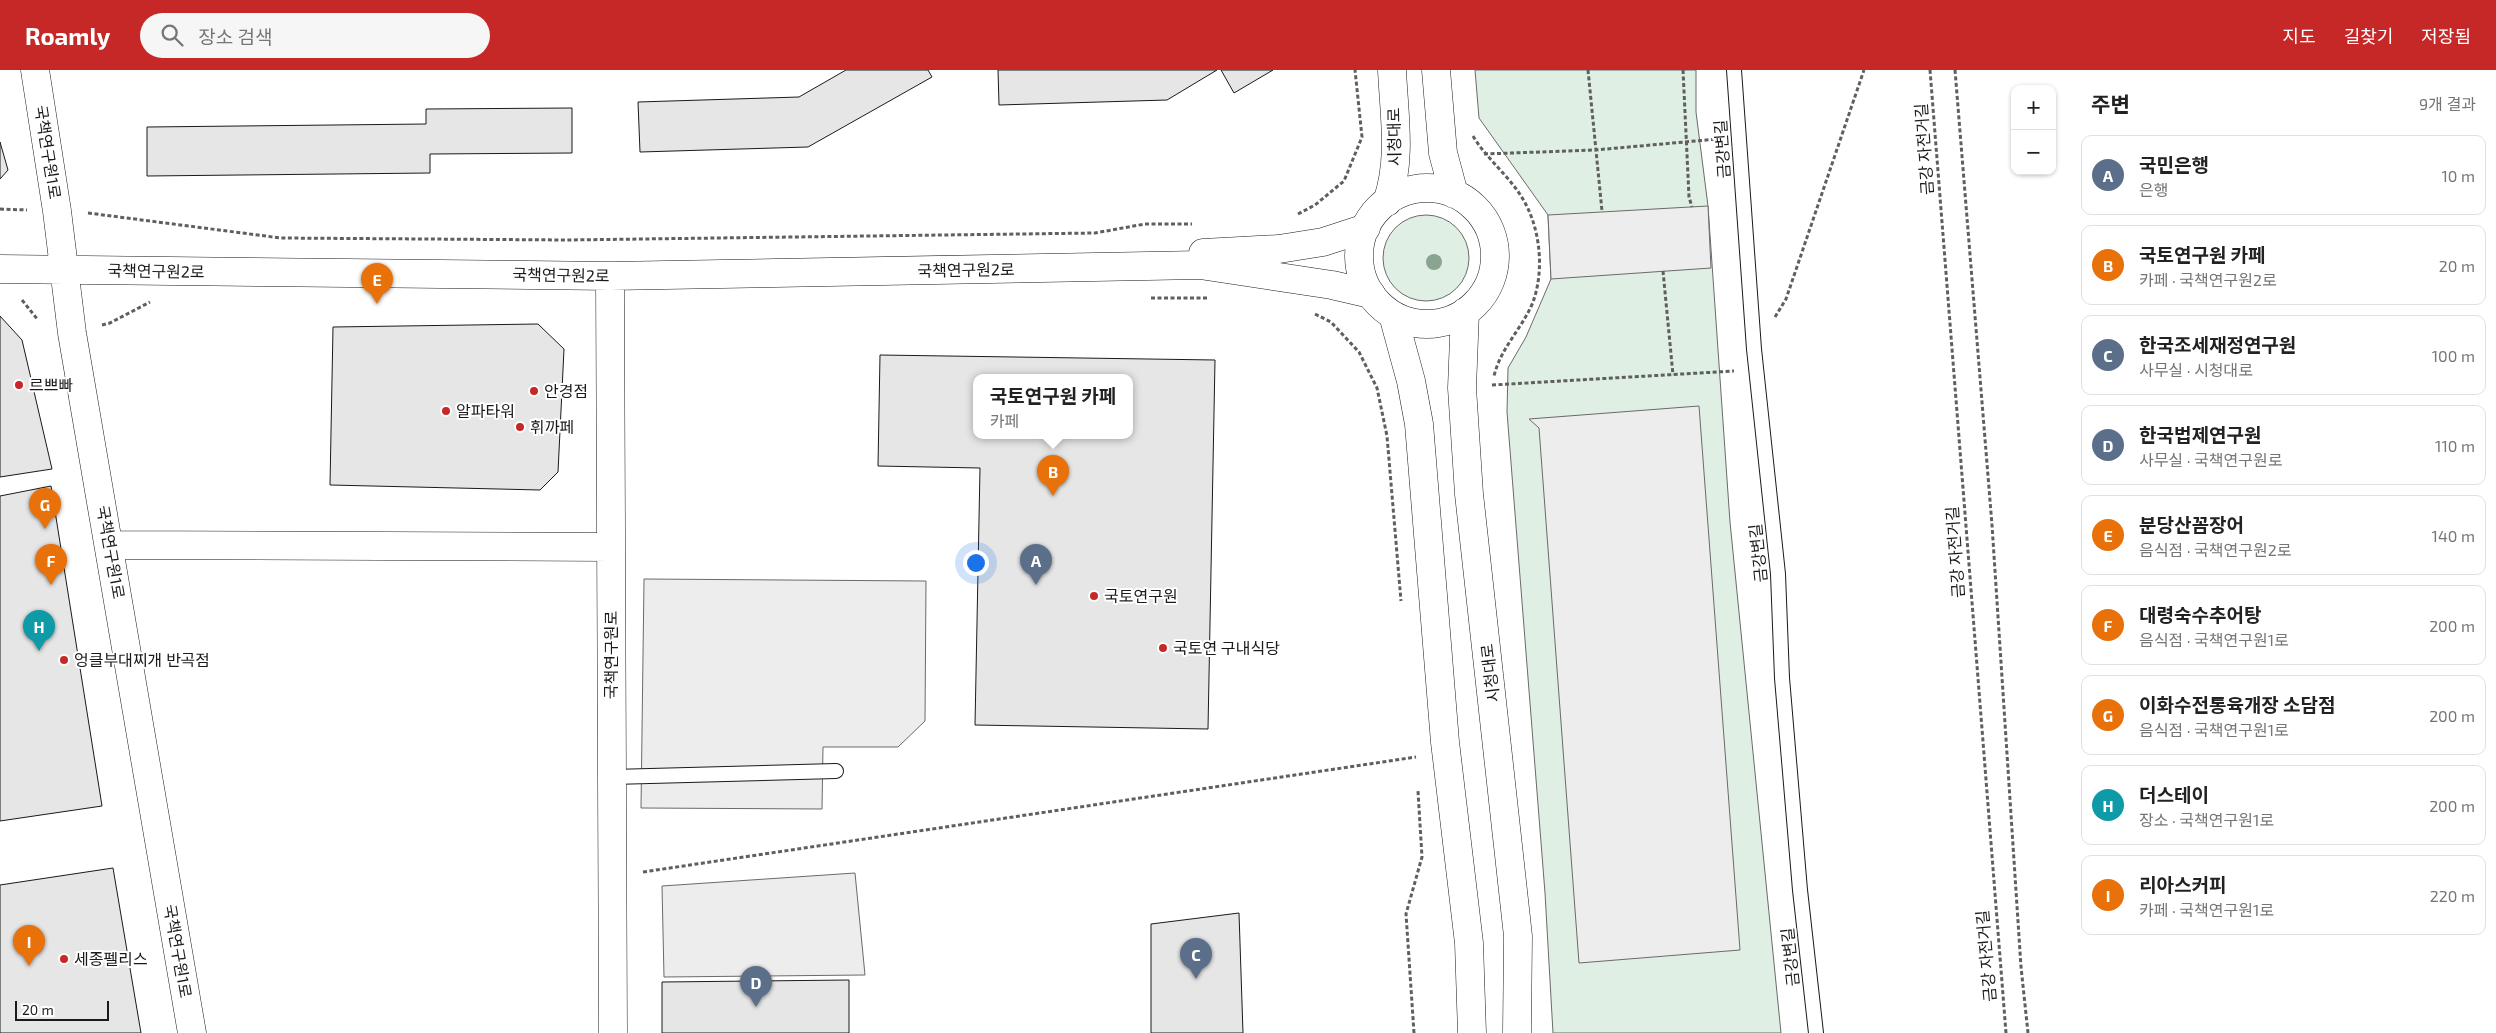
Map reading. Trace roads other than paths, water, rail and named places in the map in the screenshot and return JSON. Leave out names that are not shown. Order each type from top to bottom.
[{"type":"street","name":"국책연구원1로","points":[[35,70],[57,211],[72,333],[110,545],[192,1033]]},
{"type":"street","name":"시청대로","points":[[1386,202],[1394,181],[1396,144],[1392,70]]},
{"type":"street","points":[[1436,70],[1443,153],[1454,194]]},
{"type":"street","points":[[1436,189],[1454,194],[1477,210],[1490,229],[1495,252],[1493,275],[1482,296],[1465,312],[1449,321],[1430,324],[1410,323],[1393,315],[1375,300],[1363,280],[1359,257],[1362,234],[1374,214],[1386,202],[1413,190],[1436,189]]},
{"type":"street","points":[[1123,267],[1194,254],[1278,249],[1323,242],[1366,228]]},
{"type":"street","points":[[1123,267],[1200,265],[1332,285],[1371,294]]},
{"type":"street","name":"국책연구원2로","points":[[0,269],[610,276],[1123,267]]},
{"type":"street","name":"국책연구원로","points":[[610,276],[613,1033]]},
{"type":"street","name":"시청대로","points":[[1465,312],[1462,388],[1468,485],[1518,936],[1517,1033]]},
{"type":"street","points":[[1393,315],[1411,381],[1419,424],[1445,742],[1469,944],[1472,1033]]},
{"type":"street","points":[[110,545],[611,547]]},
{"type":"lane","name":"금강변길","points":[[1734,70],[1754,349],[1778,574],[1783,687],[1800,890],[1816,1033]]},
{"type":"lane","points":[[612,777],[836,771]]},
{"type":"place","name":"분당산꼼장어","points":[[377,304]]},
{"type":"place","name":"르쁘빠","points":[[19,385]]},
{"type":"place","name":"안경점","points":[[534,391]]},
{"type":"place","name":"알파타워","points":[[446,411]]},
{"type":"place","name":"휘까페","points":[[520,427]]},
{"type":"place","name":"국토연구원 카페","points":[[1053,496]]},
{"type":"place","name":"이화수전통육개장 소담점","points":[[45,529]]},
{"type":"place","name":"대령숙수추어탕","points":[[51,585]]},
{"type":"place","name":"국민은행","points":[[1036,585]]},
{"type":"place","name":"국토연구원","points":[[1094,596]]},
{"type":"place","name":"국토연 구내식당","points":[[1163,648]]},
{"type":"place","name":"더스테이","points":[[39,651]]},
{"type":"place","name":"엉클부대찌개 반곡점","points":[[64,660]]},
{"type":"place","name":"세종펠리스","points":[[64,959]]},
{"type":"place","name":"리아스커피","points":[[29,966]]},
{"type":"place","name":"한국조세재정연구원","points":[[1196,979]]},
{"type":"place","name":"한국법제연구원","points":[[756,1007]]}]
